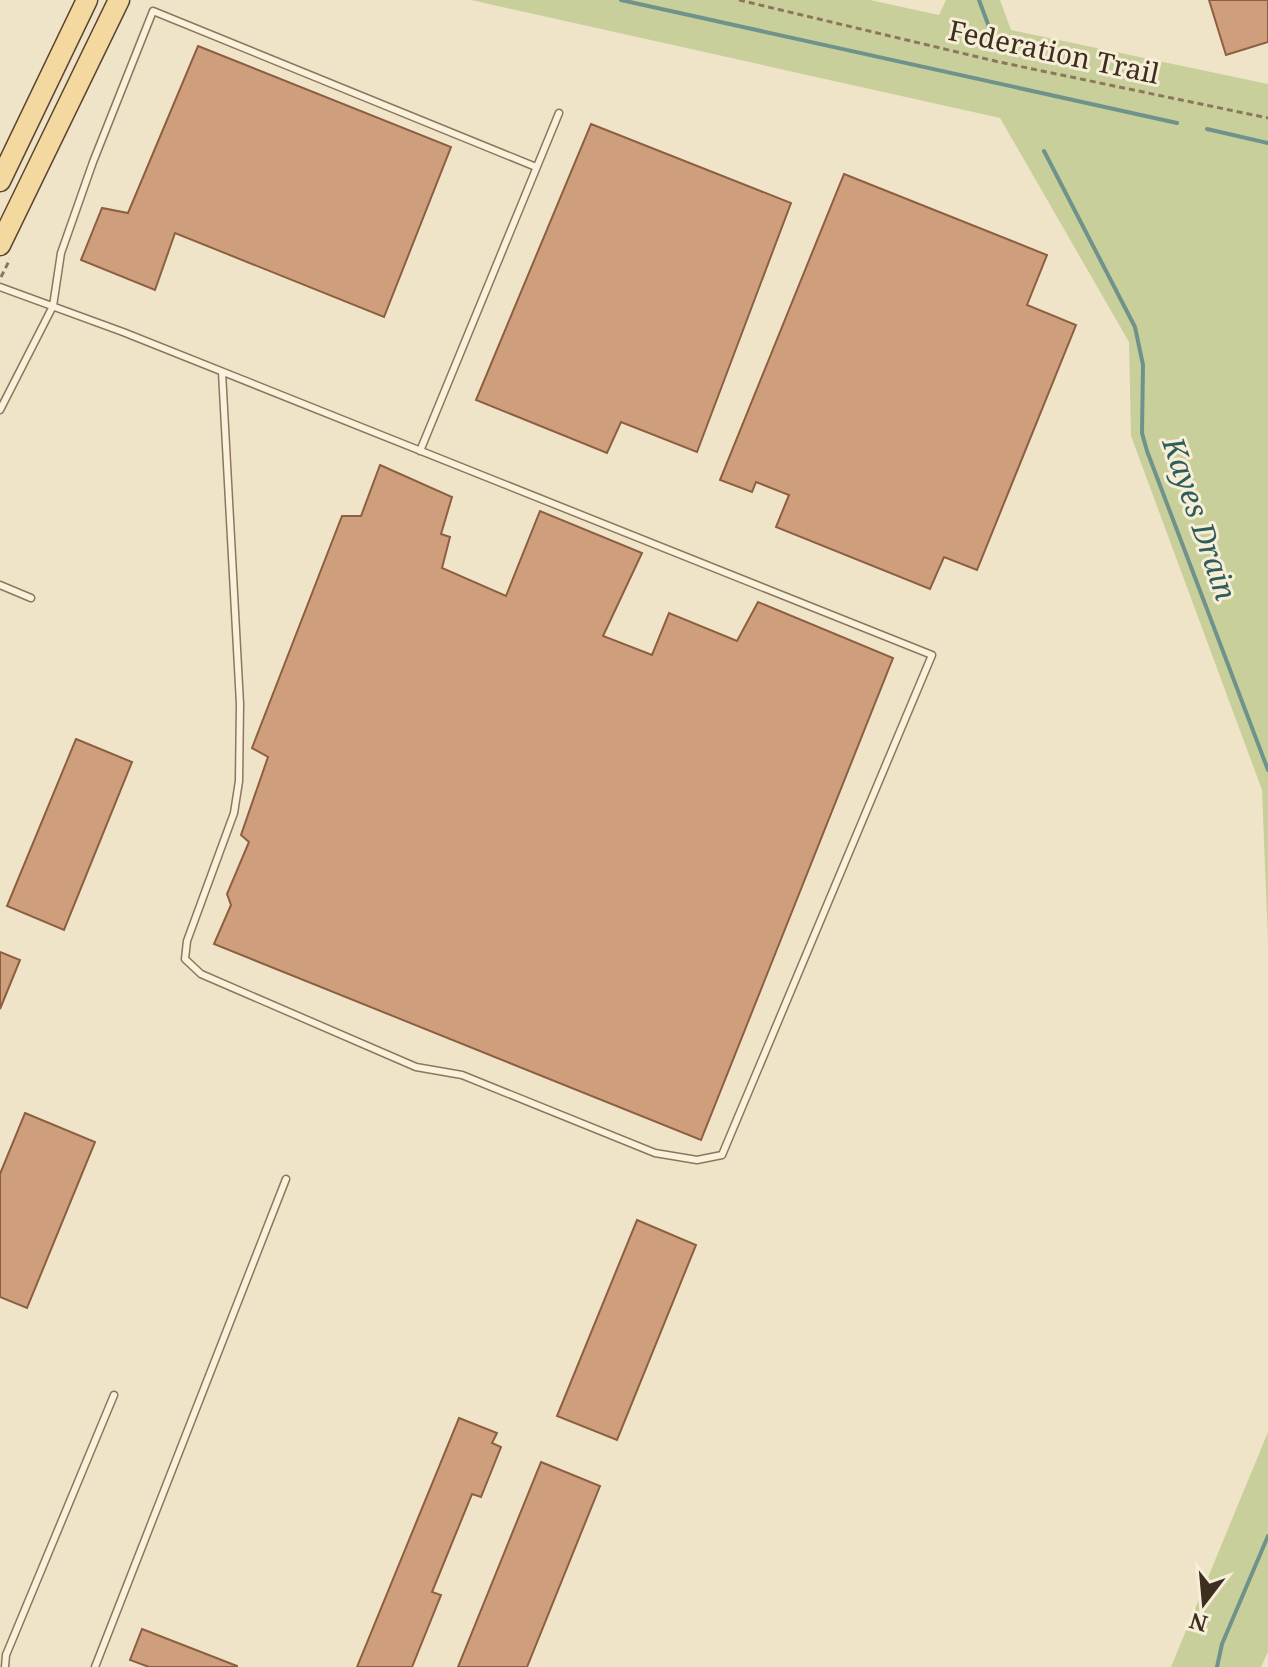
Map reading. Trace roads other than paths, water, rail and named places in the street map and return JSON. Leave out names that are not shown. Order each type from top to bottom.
[{"type":"main road","points":[[0,181],[87,0]]},
{"type":"main road","points":[[0,245],[119,0]]},
{"type":"lane","points":[[0,410],[53,306],[61,253],[93,162],[153,11],[536,167]]},
{"type":"lane","points":[[420,451],[559,113]]},
{"type":"lane","points":[[0,287],[222,372],[932,655],[722,1155],[697,1160],[655,1153],[462,1075],[416,1067],[201,974],[185,959],[187,941],[234,813],[239,781],[240,704],[222,372]]},
{"type":"lane","points":[[0,585],[31,598]]},
{"type":"lane","points":[[95,1667],[286,1179]]},
{"type":"lane","points":[[5,1667],[6,1655],[114,1395]]},
{"type":"waterway","points":[[621,0],[1177,123]]},
{"type":"waterway","name":"Kayes Drain","points":[[979,0],[995,43]]},
{"type":"waterway","points":[[1207,129],[1268,143]]},
{"type":"waterway","name":"Kayes Drain","points":[[1044,151],[1135,327],[1143,365],[1142,433],[1147,451],[1268,770]]},
{"type":"waterway","name":"Kayes Drain","points":[[1217,1667],[1222,1644],[1268,1536]]}]
